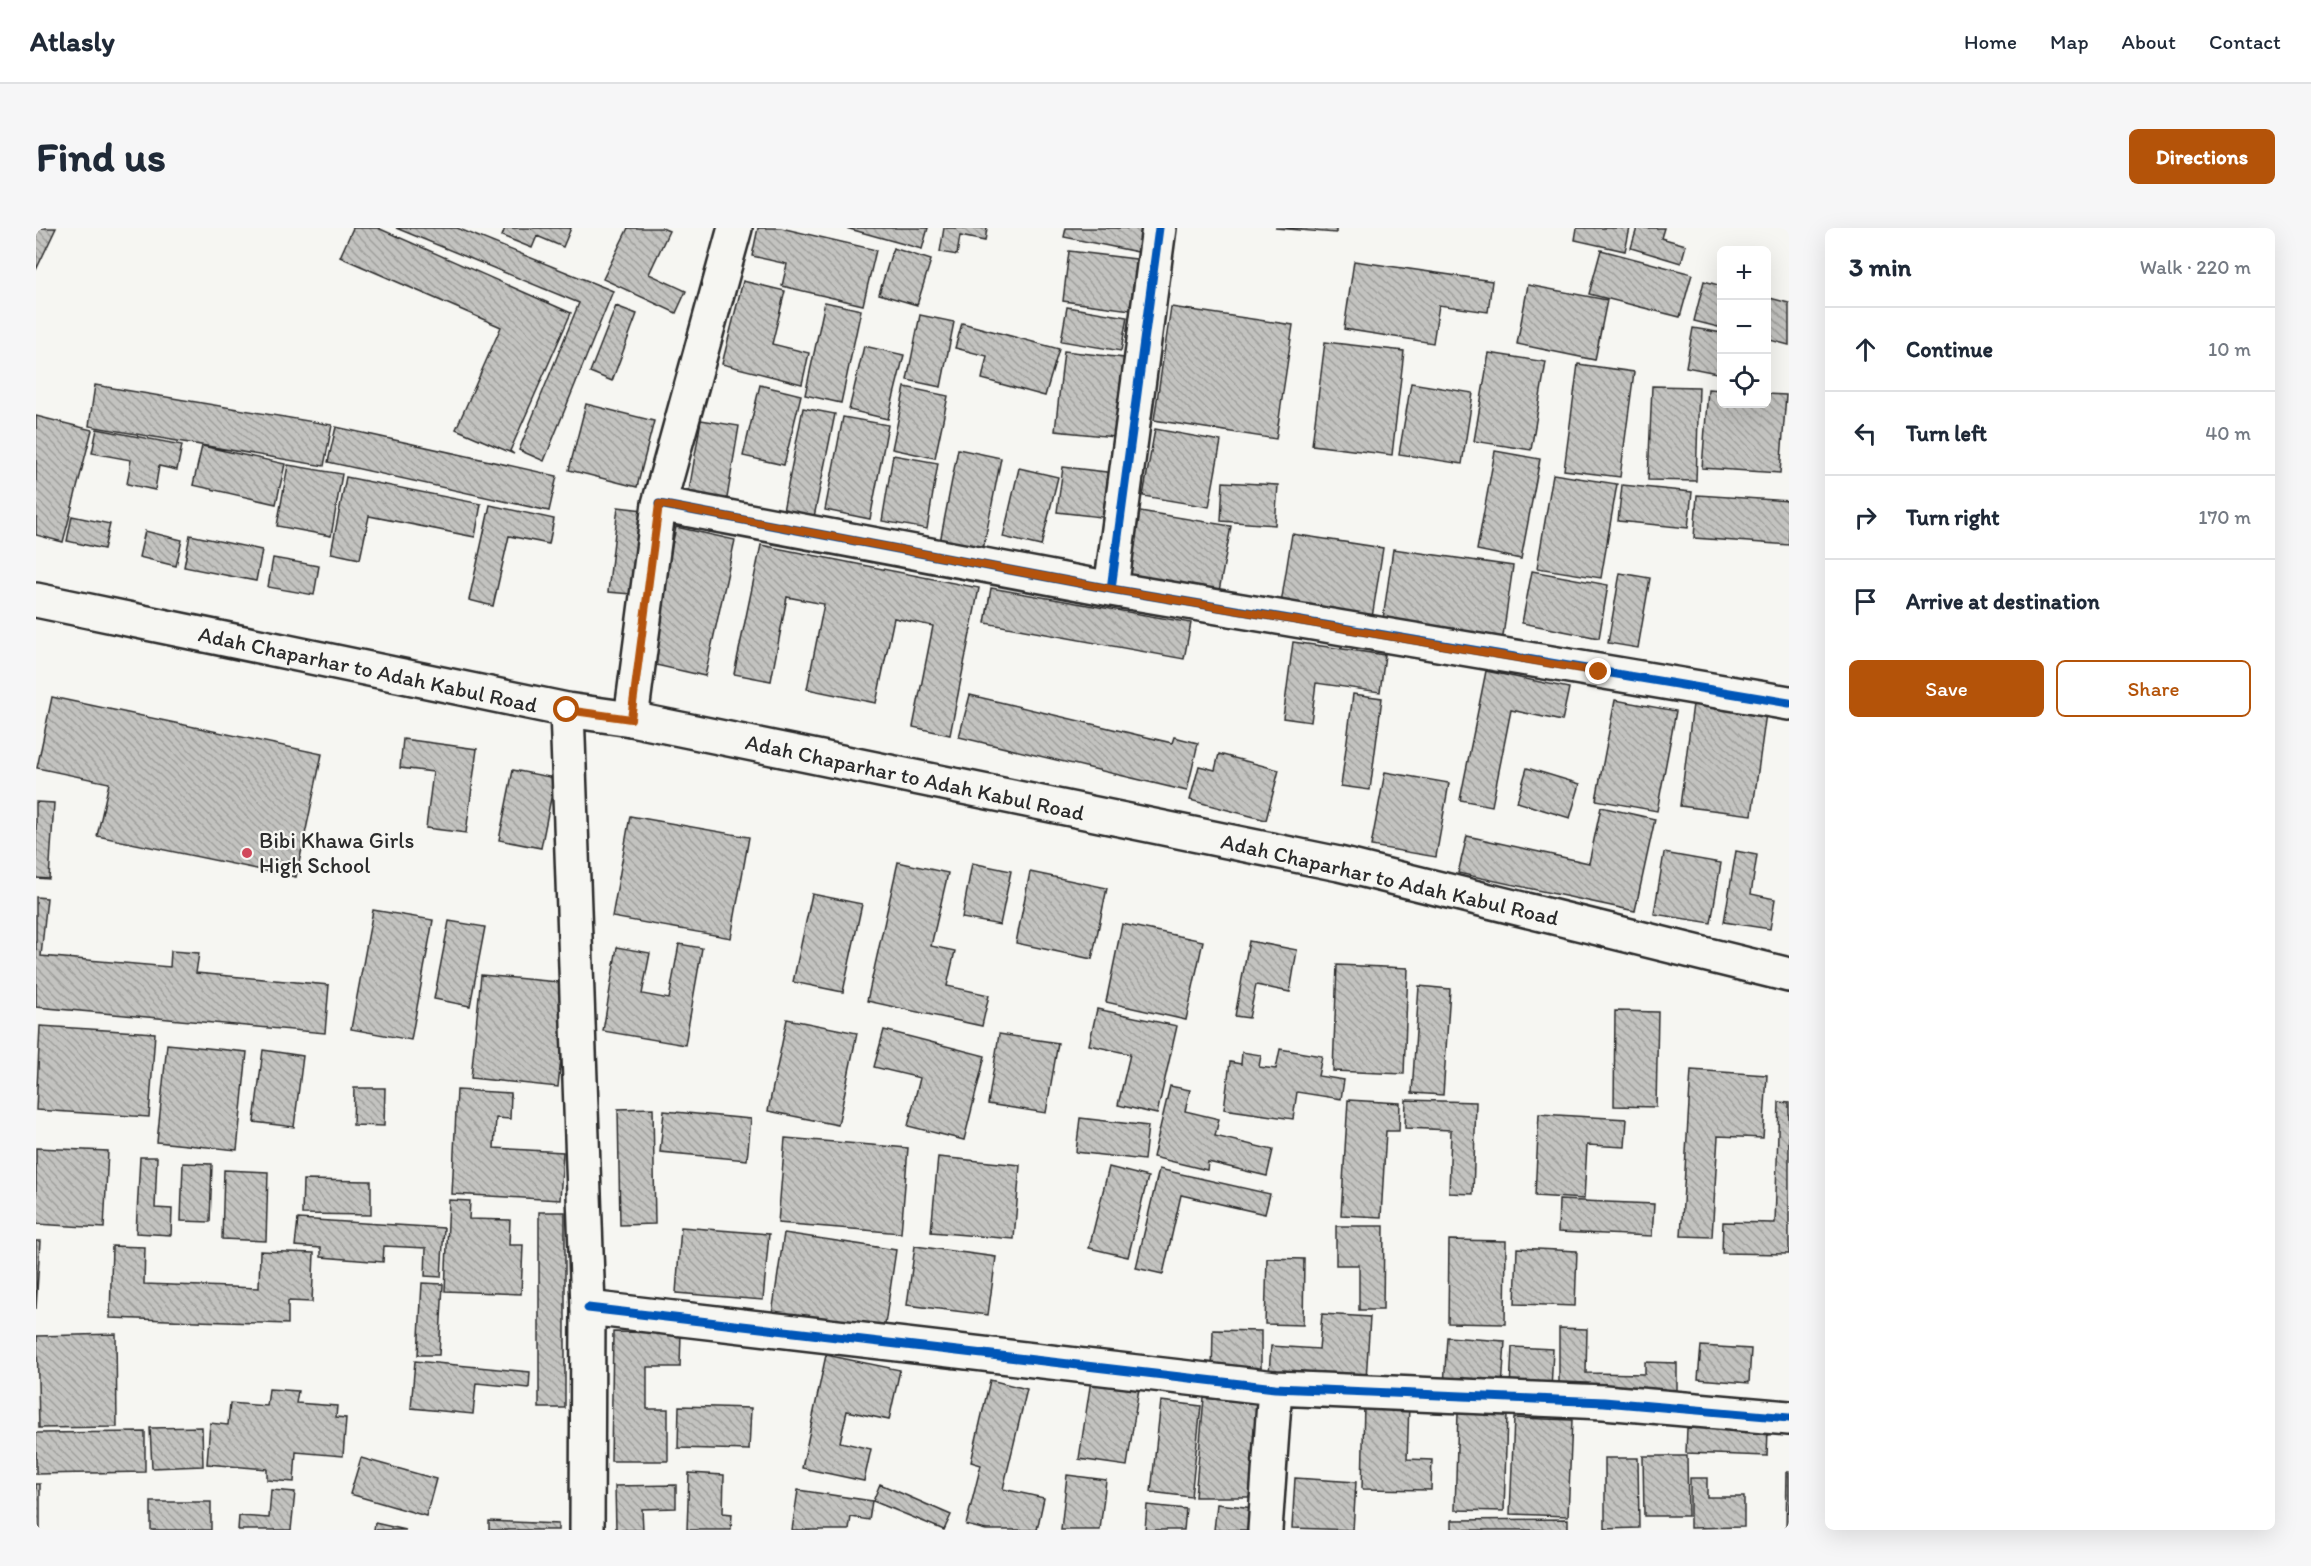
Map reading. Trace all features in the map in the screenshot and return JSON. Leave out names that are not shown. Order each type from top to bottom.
[{"type":"street","points":[[631,719],[659,504],[735,228]]},
{"type":"street","points":[[1111,589],[1159,228]]},
{"type":"street","points":[[659,504],[1111,589],[1789,703]]},
{"type":"street","name":"Adah Chaparhar to Adah Kabul Road","points":[[36,600],[567,710],[631,719],[1339,864],[1789,975]]},
{"type":"street","points":[[567,710],[588,1308],[587,1530]]},
{"type":"street","points":[[588,1308],[1275,1388],[1604,1402],[1789,1418]]},
{"type":"street","points":[[1265,1530],[1275,1388]]},
{"type":"building","points":[[36,228],[56,228],[36,270]]},
{"type":"building","points":[[353,228],[378,228],[571,313],[510,451],[514,454],[456,429],[501,327],[340,257]]},
{"type":"building","points":[[396,228],[457,228],[613,291],[544,461],[519,450],[579,303]]},
{"type":"building","points":[[505,228],[571,228],[563,247],[537,236],[532,248],[502,236]]},
{"type":"building","points":[[628,228],[662,228],[669,231],[649,274],[686,291],[676,313],[603,279]]},
{"type":"building","points":[[758,228],[781,228],[876,250],[863,305],[782,286],[787,264],[752,256]]},
{"type":"building","points":[[846,228],[928,228],[922,249]]},
{"type":"building","points":[[944,228],[987,228],[985,241],[960,236],[957,255],[940,252]]},
{"type":"building","points":[[1066,228],[1148,228],[1143,253],[1064,237]]},
{"type":"building","points":[[1275,228],[1336,228],[1336,233]]},
{"type":"building","points":[[1577,228],[1630,228],[1625,251],[1575,240]]},
{"type":"building","points":[[1637,228],[1664,228],[1661,238],[1686,245],[1681,263],[1631,248]]},
{"type":"building","points":[[893,248],[931,260],[917,305],[879,294]]},
{"type":"building","points":[[1601,250],[1692,274],[1680,317],[1589,294]]},
{"type":"building","points":[[1069,251],[1144,260],[1138,311],[1063,301]]},
{"type":"building","points":[[1354,261],[1492,281],[1488,312],[1439,305],[1433,343],[1344,329]]},
{"type":"building","points":[[743,281],[785,291],[772,344],[809,353],[802,384],[722,364]]},
{"type":"building","points":[[1704,281],[1717,285],[1717,327],[1694,321]]},
{"type":"building","points":[[1528,285],[1607,300],[1595,360],[1517,344]]},
{"type":"building","points":[[1771,298],[1789,303],[1789,345],[1771,340]]},
{"type":"building","points":[[825,302],[861,310],[841,403],[805,395]]},
{"type":"building","points":[[616,306],[637,314],[612,381],[590,372]]},
{"type":"building","points":[[1067,307],[1127,317],[1121,351],[1061,341]]},
{"type":"building","points":[[1171,307],[1293,325],[1276,439],[1154,420]]},
{"type":"building","points":[[920,315],[954,322],[941,387],[907,380]]},
{"type":"building","points":[[962,323],[1059,349],[1045,396],[982,379],[987,356],[955,348]]},
{"type":"building","points":[[1693,328],[1717,332],[1717,373],[1686,367]]},
{"type":"building","points":[[1325,342],[1404,351],[1392,455],[1312,445]]},
{"type":"building","points":[[864,346],[904,355],[888,419],[849,410]]},
{"type":"building","points":[[1064,351],[1124,358],[1115,437],[1055,431]]},
{"type":"building","points":[[1489,353],[1546,362],[1531,450],[1474,441]]},
{"type":"building","points":[[1578,364],[1634,372],[1620,477],[1564,470]]},
{"type":"building","points":[[1411,383],[1473,393],[1462,464],[1399,454]]},
{"type":"building","points":[[95,385],[332,425],[324,466],[89,426]]},
{"type":"building","points":[[760,385],[801,395],[784,465],[743,456]]},
{"type":"building","points":[[1652,386],[1699,387],[1696,481],[1648,480]]},
{"type":"building","points":[[905,387],[948,396],[935,458],[892,449]]},
{"type":"building","points":[[1708,389],[1717,390],[1717,408],[1771,408],[1771,394],[1786,395],[1780,473],[1702,468]]},
{"type":"building","points":[[586,404],[654,421],[637,487],[569,470]]},
{"type":"building","points":[[803,408],[835,414],[814,517],[783,511]]},
{"type":"building","points":[[36,416],[92,430],[63,542],[36,535]]},
{"type":"building","points":[[843,417],[888,425],[870,519],[825,510]]},
{"type":"building","points":[[701,420],[739,426],[726,504],[688,497]]},
{"type":"building","points":[[336,427],[557,476],[549,511],[328,462]]},
{"type":"building","points":[[97,429],[182,445],[177,470],[159,466],[155,490],[127,484],[131,460],[92,453]]},
{"type":"building","points":[[1155,429],[1221,441],[1209,507],[1143,496]]},
{"type":"building","points":[[202,446],[285,464],[276,504],[193,485]]},
{"type":"building","points":[[958,449],[1001,458],[983,550],[940,542]]},
{"type":"building","points":[[1495,451],[1540,459],[1521,559],[1477,550]]},
{"type":"building","points":[[893,455],[938,463],[927,529],[882,521]]},
{"type":"building","points":[[288,465],[342,474],[331,536],[277,526]]},
{"type":"building","points":[[1063,467],[1115,473],[1110,518],[1057,512]]},
{"type":"building","points":[[1019,468],[1058,477],[1041,546],[1003,537]]},
{"type":"building","points":[[1553,474],[1617,484],[1601,578],[1537,568]]},
{"type":"building","points":[[346,477],[481,504],[475,537],[369,516],[360,559],[331,553]]},
{"type":"building","points":[[1223,482],[1278,485],[1275,525],[1221,521]]},
{"type":"building","points":[[1622,485],[1692,492],[1688,528],[1618,521]]},
{"type":"building","points":[[1697,495],[1789,501],[1789,545],[1694,538]]},
{"type":"building","points":[[490,505],[554,519],[549,544],[509,536],[493,606],[469,600]]},
{"type":"building","points":[[618,507],[652,511],[642,595],[608,592]]},
{"type":"building","points":[[1140,511],[1231,526],[1218,597],[1128,581]]},
{"type":"building","points":[[72,516],[110,524],[104,549],[67,541]]},
{"type":"building","points":[[676,527],[735,540],[705,676],[647,663]]},
{"type":"building","points":[[145,531],[182,540],[176,566],[139,557]]},
{"type":"building","points":[[1292,534],[1383,548],[1371,624],[1280,610]]},
{"type":"building","points":[[190,535],[262,550],[256,581],[184,567]]},
{"type":"building","points":[[761,545],[979,588],[950,735],[913,727],[933,626],[894,618],[876,703],[807,689],[824,604],[787,597],[771,681],[734,674]]},
{"type":"building","points":[[1393,549],[1513,566],[1502,643],[1382,626]]},
{"type":"building","points":[[273,558],[319,566],[314,595],[268,587]]},
{"type":"building","points":[[1532,571],[1608,585],[1599,638],[1522,623]]},
{"type":"building","points":[[1620,573],[1650,578],[1638,648],[1608,643]]},
{"type":"building","points":[[991,588],[1191,623],[1184,659],[985,623]]},
{"type":"building","points":[[1293,642],[1385,655],[1380,692],[1316,683],[1311,722],[1283,718]]},
{"type":"building","points":[[1486,671],[1569,688],[1562,721],[1511,710],[1492,806],[1460,800]]},
{"type":"building","points":[[1353,694],[1382,698],[1370,790],[1341,786]]},
{"type":"building","points":[[970,695],[1172,743],[1174,737],[1198,743],[1187,791],[959,737]]},
{"type":"building","points":[[52,697],[322,754],[296,877],[97,836],[109,783],[37,768]]},
{"type":"building","points":[[1615,700],[1676,711],[1657,811],[1596,800]]},
{"type":"building","points":[[1693,704],[1766,713],[1752,815],[1680,806]]},
{"type":"building","points":[[403,739],[477,749],[466,833],[426,828],[433,772],[400,768]]},
{"type":"building","points":[[1219,754],[1279,770],[1266,820],[1190,800],[1199,766],[1215,770]]},
{"type":"building","points":[[1527,768],[1580,784],[1570,818],[1517,802]]},
{"type":"building","points":[[513,770],[555,778],[541,848],[499,840]]},
{"type":"building","points":[[1385,772],[1449,783],[1436,857],[1371,846]]},
{"type":"building","points":[[36,802],[54,803],[49,879],[36,878]]},
{"type":"building","points":[[1601,807],[1655,819],[1635,911],[1458,873],[1467,836],[1589,863]]},
{"type":"building","points":[[630,816],[749,837],[731,938],[612,917]]},
{"type":"building","points":[[1736,851],[1757,855],[1751,894],[1775,899],[1770,929],[1724,922]]},
{"type":"building","points":[[1664,853],[1721,863],[1711,923],[1654,914]]},
{"type":"building","points":[[898,862],[948,873],[931,946],[955,951],[947,986],[989,995],[982,1026],[867,1001]]},
{"type":"building","points":[[972,863],[1011,871],[1000,925],[962,918]]},
{"type":"building","points":[[1030,872],[1107,888],[1092,959],[1016,943]]},
{"type":"building","points":[[812,894],[862,904],[843,992],[793,982]]},
{"type":"building","points":[[36,897],[47,898],[41,956],[170,967],[171,951],[199,953],[196,973],[329,985],[325,1033],[36,1007]]},
{"type":"building","points":[[373,910],[433,920],[411,1040],[351,1029]]},
{"type":"building","points":[[449,921],[485,927],[470,1006],[434,999]]},
{"type":"building","points":[[1122,924],[1203,941],[1186,1020],[1106,1002]]},
{"type":"building","points":[[1249,941],[1297,950],[1290,992],[1256,985],[1249,1018],[1235,1016]]},
{"type":"building","points":[[679,944],[702,948],[685,1045],[603,1031],[617,947],[650,953],[642,994],[669,999]]},
{"type":"building","points":[[1337,965],[1408,968],[1404,1074],[1333,1071]]},
{"type":"building","points":[[481,975],[569,983],[558,1087],[471,1078]]},
{"type":"building","points":[[1419,986],[1450,989],[1443,1095],[1412,1093]]},
{"type":"building","points":[[1097,1009],[1177,1026],[1157,1114],[1118,1105],[1130,1054],[1089,1045]]},
{"type":"building","points":[[1615,1011],[1658,1012],[1656,1107],[1614,1106]]},
{"type":"building","points":[[787,1019],[857,1033],[838,1125],[768,1111]]},
{"type":"building","points":[[40,1026],[155,1033],[149,1117],[36,1110]]},
{"type":"building","points":[[884,1030],[985,1056],[964,1140],[908,1126],[920,1078],[874,1067]]},
{"type":"building","points":[[999,1034],[1058,1043],[1046,1113],[988,1104]]},
{"type":"building","points":[[167,1044],[247,1052],[237,1150],[157,1142]]},
{"type":"building","points":[[1280,1049],[1322,1056],[1318,1076],[1344,1080],[1341,1099],[1297,1092],[1293,1119],[1224,1109],[1230,1062],[1241,1064],[1242,1052],[1261,1055],[1259,1067],[1276,1069]]},
{"type":"building","points":[[263,1050],[303,1056],[294,1127],[254,1122]]},
{"type":"building","points":[[1691,1070],[1767,1075],[1763,1138],[1718,1136],[1712,1237],[1681,1236]]},
{"type":"building","points":[[1170,1086],[1190,1090],[1185,1111],[1219,1119],[1215,1136],[1273,1150],[1267,1176],[1208,1162],[1207,1170],[1153,1157]]},
{"type":"building","points":[[354,1088],[385,1088],[384,1126],[353,1125]]},
{"type":"building","points":[[457,1090],[511,1093],[510,1119],[496,1118],[494,1148],[563,1152],[560,1200],[452,1194]]},
{"type":"building","points":[[1348,1100],[1400,1103],[1399,1131],[1386,1131],[1381,1217],[1341,1215]]},
{"type":"building","points":[[1406,1100],[1476,1102],[1473,1194],[1449,1193],[1451,1130],[1405,1128]]},
{"type":"building","points":[[1779,1102],[1789,1103],[1789,1254],[1722,1253],[1723,1222],[1775,1223]]},
{"type":"building","points":[[653,1108],[655,1224],[620,1225],[618,1109]]},
{"type":"building","points":[[664,1111],[751,1119],[747,1160],[660,1152]]},
{"type":"building","points":[[1539,1114],[1627,1119],[1625,1147],[1587,1145],[1584,1199],[1535,1196]]},
{"type":"building","points":[[1080,1118],[1148,1126],[1144,1160],[1076,1152]]},
{"type":"building","points":[[785,1138],[908,1148],[901,1233],[778,1223]]},
{"type":"building","points":[[36,1148],[108,1151],[104,1228],[36,1224]]},
{"type":"building","points":[[140,1157],[157,1157],[155,1208],[172,1209],[171,1235],[136,1233]]},
{"type":"building","points":[[938,1157],[1020,1165],[1014,1239],[931,1232]]},
{"type":"building","points":[[183,1163],[212,1164],[210,1222],[181,1221]]},
{"type":"building","points":[[1109,1167],[1148,1177],[1128,1257],[1089,1248]]},
{"type":"building","points":[[1159,1169],[1270,1194],[1265,1214],[1181,1195],[1163,1274],[1136,1268]]},
{"type":"building","points":[[224,1170],[268,1172],[266,1241],[222,1239]]},
{"type":"building","points":[[303,1180],[371,1181],[371,1215],[302,1214]]},
{"type":"building","points":[[449,1200],[470,1201],[469,1219],[510,1220],[509,1245],[523,1245],[521,1294],[445,1291]]},
{"type":"building","points":[[1559,1200],[1654,1204],[1652,1236],[1558,1232]]},
{"type":"building","points":[[539,1212],[565,1212],[565,1408],[539,1408]]},
{"type":"building","points":[[298,1219],[444,1228],[441,1277],[425,1276],[426,1248],[384,1246],[383,1262],[321,1257],[321,1248],[295,1246]]},
{"type":"building","points":[[1336,1226],[1384,1226],[1383,1310],[1359,1310],[1359,1265],[1336,1265]]},
{"type":"building","points":[[681,1227],[769,1234],[763,1300],[676,1293]]},
{"type":"building","points":[[784,1233],[896,1250],[884,1331],[772,1314]]},
{"type":"building","points":[[1449,1240],[1506,1241],[1505,1324],[1448,1323]]},
{"type":"building","points":[[36,1241],[40,1241],[36,1309]]},
{"type":"building","points":[[112,1246],[145,1247],[144,1284],[259,1288],[260,1251],[314,1253],[312,1302],[288,1301],[288,1324],[110,1318]]},
{"type":"building","points":[[915,1246],[996,1257],[988,1315],[907,1305]]},
{"type":"building","points":[[1517,1248],[1577,1251],[1575,1306],[1515,1304]]},
{"type":"building","points":[[1267,1258],[1304,1259],[1303,1325],[1265,1324]]},
{"type":"building","points":[[422,1283],[443,1284],[439,1355],[418,1355]]},
{"type":"building","points":[[1322,1314],[1370,1317],[1366,1380],[1269,1373],[1271,1346],[1319,1349]]},
{"type":"building","points":[[1559,1328],[1587,1329],[1586,1373],[1645,1374],[1645,1362],[1677,1363],[1677,1398],[1559,1397]]},
{"type":"building","points":[[1213,1330],[1261,1331],[1261,1376],[1212,1375]]},
{"type":"building","points":[[613,1332],[681,1333],[680,1367],[647,1367],[647,1409],[668,1409],[668,1461],[611,1461]]},
{"type":"building","points":[[116,1334],[117,1427],[39,1428],[37,1336]]},
{"type":"building","points":[[1447,1337],[1505,1341],[1502,1389],[1444,1386]]},
{"type":"building","points":[[1701,1346],[1751,1349],[1749,1383],[1698,1379]]},
{"type":"building","points":[[1512,1347],[1553,1349],[1551,1391],[1510,1389]]},
{"type":"building","points":[[826,1355],[900,1370],[889,1420],[847,1411],[840,1442],[871,1449],[864,1481],[802,1468]]},
{"type":"building","points":[[415,1361],[530,1372],[529,1388],[476,1383],[473,1414],[411,1408]]},
{"type":"building","points":[[990,1380],[1027,1389],[1003,1489],[1044,1498],[1037,1530],[986,1530],[966,1525],[981,1465],[971,1462]]},
{"type":"building","points":[[1091,1380],[1139,1388],[1127,1466],[1079,1459]]},
{"type":"building","points":[[269,1389],[298,1391],[296,1403],[337,1406],[336,1417],[346,1418],[343,1456],[296,1452],[294,1482],[267,1480],[267,1469],[207,1464],[210,1423],[228,1425],[230,1403],[267,1406]]},
{"type":"building","points":[[1204,1398],[1265,1404],[1258,1497],[1195,1497]]},
{"type":"building","points":[[1161,1401],[1201,1406],[1191,1497],[1151,1492]]},
{"type":"building","points":[[1364,1404],[1409,1405],[1407,1459],[1432,1460],[1431,1490],[1362,1489]]},
{"type":"building","points":[[679,1406],[751,1408],[749,1450],[678,1448]]},
{"type":"building","points":[[1458,1413],[1507,1415],[1504,1511],[1455,1510]]},
{"type":"building","points":[[1514,1418],[1572,1420],[1568,1516],[1510,1514]]},
{"type":"building","points":[[202,1427],[203,1466],[152,1468],[150,1428]]},
{"type":"building","points":[[1687,1428],[1768,1430],[1767,1456],[1686,1453]]},
{"type":"building","points":[[145,1432],[145,1472],[36,1474],[36,1433]]},
{"type":"building","points":[[1643,1456],[1687,1456],[1688,1516],[1644,1516]]},
{"type":"building","points":[[361,1458],[436,1479],[426,1516],[350,1494]]},
{"type":"building","points":[[1605,1458],[1638,1458],[1639,1528],[1605,1529]]},
{"type":"building","points":[[1787,1472],[1789,1472],[1789,1530],[1786,1530]]},
{"type":"building","points":[[689,1473],[724,1475],[723,1513],[732,1514],[731,1530],[687,1530]]},
{"type":"building","points":[[1067,1475],[1106,1480],[1100,1530],[1061,1530]]},
{"type":"building","points":[[1295,1478],[1356,1482],[1353,1530],[1292,1528]]},
{"type":"building","points":[[1690,1478],[1707,1478],[1707,1497],[1744,1497],[1744,1527],[1690,1528]]},
{"type":"building","points":[[36,1484],[40,1484],[40,1530],[36,1530]]},
{"type":"building","points":[[880,1484],[951,1515],[944,1530],[873,1501]]},
{"type":"building","points":[[676,1485],[676,1508],[642,1509],[643,1530],[616,1530],[615,1486]]},
{"type":"building","points":[[271,1490],[295,1492],[291,1530],[238,1530],[239,1516],[269,1518]]},
{"type":"building","points":[[798,1490],[872,1501],[869,1520],[851,1517],[849,1530],[792,1530]]},
{"type":"building","points":[[151,1502],[211,1502],[211,1530],[151,1530]]},
{"type":"building","points":[[1217,1504],[1254,1508],[1252,1530],[1214,1530]]},
{"type":"building","points":[[1147,1505],[1186,1509],[1184,1530],[1145,1530]]},
{"type":"building","points":[[1568,1519],[1568,1530],[1452,1530],[1452,1520]]},
{"type":"building","points":[[489,1521],[558,1524],[558,1530],[489,1530]]},
{"type":"building","points":[[375,1523],[406,1530],[374,1530]]},
{"type":"cycle path","points":[[1111,589],[1159,228]]},
{"type":"cycle path","points":[[659,504],[1111,589],[1789,703]]},
{"type":"cycle path","points":[[588,1308],[1275,1388],[1604,1402],[1789,1418]]},
{"type":"place","name":"Bibi Khawa Girls High School","points":[[247,853]]},
{"type":"route","points":[[567,710],[631,719],[659,504],[1111,589],[1599,672]]}]
